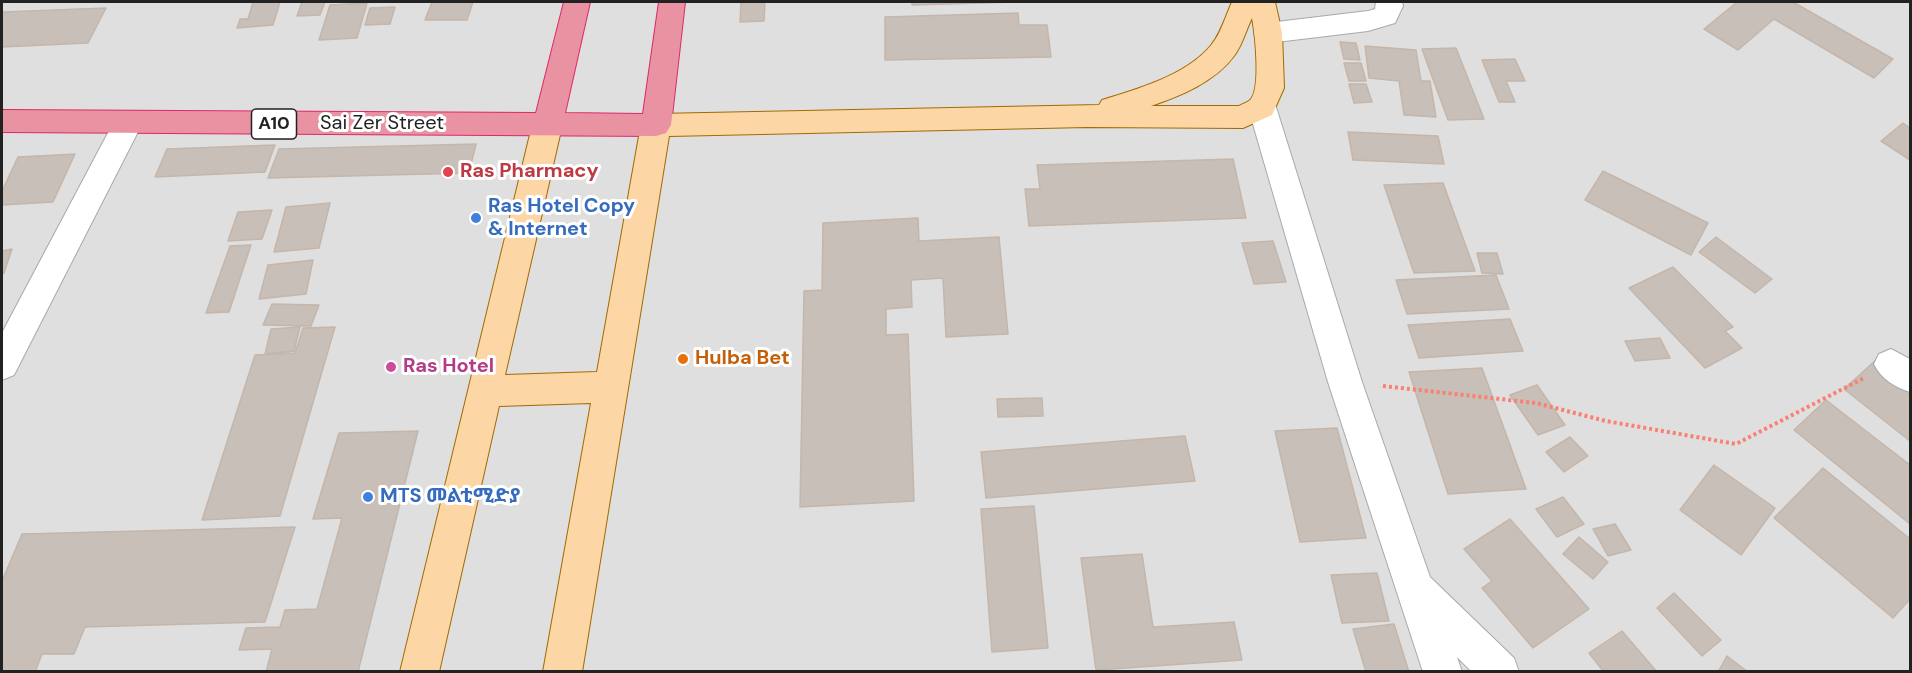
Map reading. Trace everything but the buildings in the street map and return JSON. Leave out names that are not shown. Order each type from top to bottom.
[{"type":"highway","points":[[547,126],[577,2]]},
{"type":"highway","points":[[656,125],[672,2]]},
{"type":"highway","name":"Sai Zer Street","points":[[2,122],[547,126]]},
{"type":"highway","name":"A10","points":[[547,126],[656,125]]},
{"type":"main road","points":[[1087,116],[1160,92],[1196,74],[1224,50],[1245,2]]},
{"type":"main road","points":[[562,672],[656,125],[1087,116],[1243,117],[1262,107],[1270,88],[1268,33],[1262,2]]},
{"type":"main road","points":[[419,672],[547,126]]},
{"type":"main road","points":[[484,391],[610,387]]},
{"type":"street","points":[[1268,33],[1368,21],[1385,16],[1390,6],[1389,2]]},
{"type":"street","points":[[1262,107],[1345,382],[1443,672]]},
{"type":"street","points":[[2,365],[128,122]]},
{"type":"street","points":[[1414,587],[1500,672]]},
{"type":"path","points":[[1345,382],[1536,404],[1606,421],[1736,444],[1901,370]]},
{"type":"shaded area","points":[[2,2],[1910,2],[1910,671],[2,671]]},
{"type":"place","name":"Ras Pharmacy","points":[[448,172]]},
{"type":"place","name":"Ras Hotel Copy & Internet","points":[[476,218]]},
{"type":"place","name":"Hulba Bet","points":[[683,359]]},
{"type":"place","name":"Ras Hotel","points":[[391,367]]},
{"type":"place","name":"MTS መልቲሚድያ","points":[[368,497]]}]
